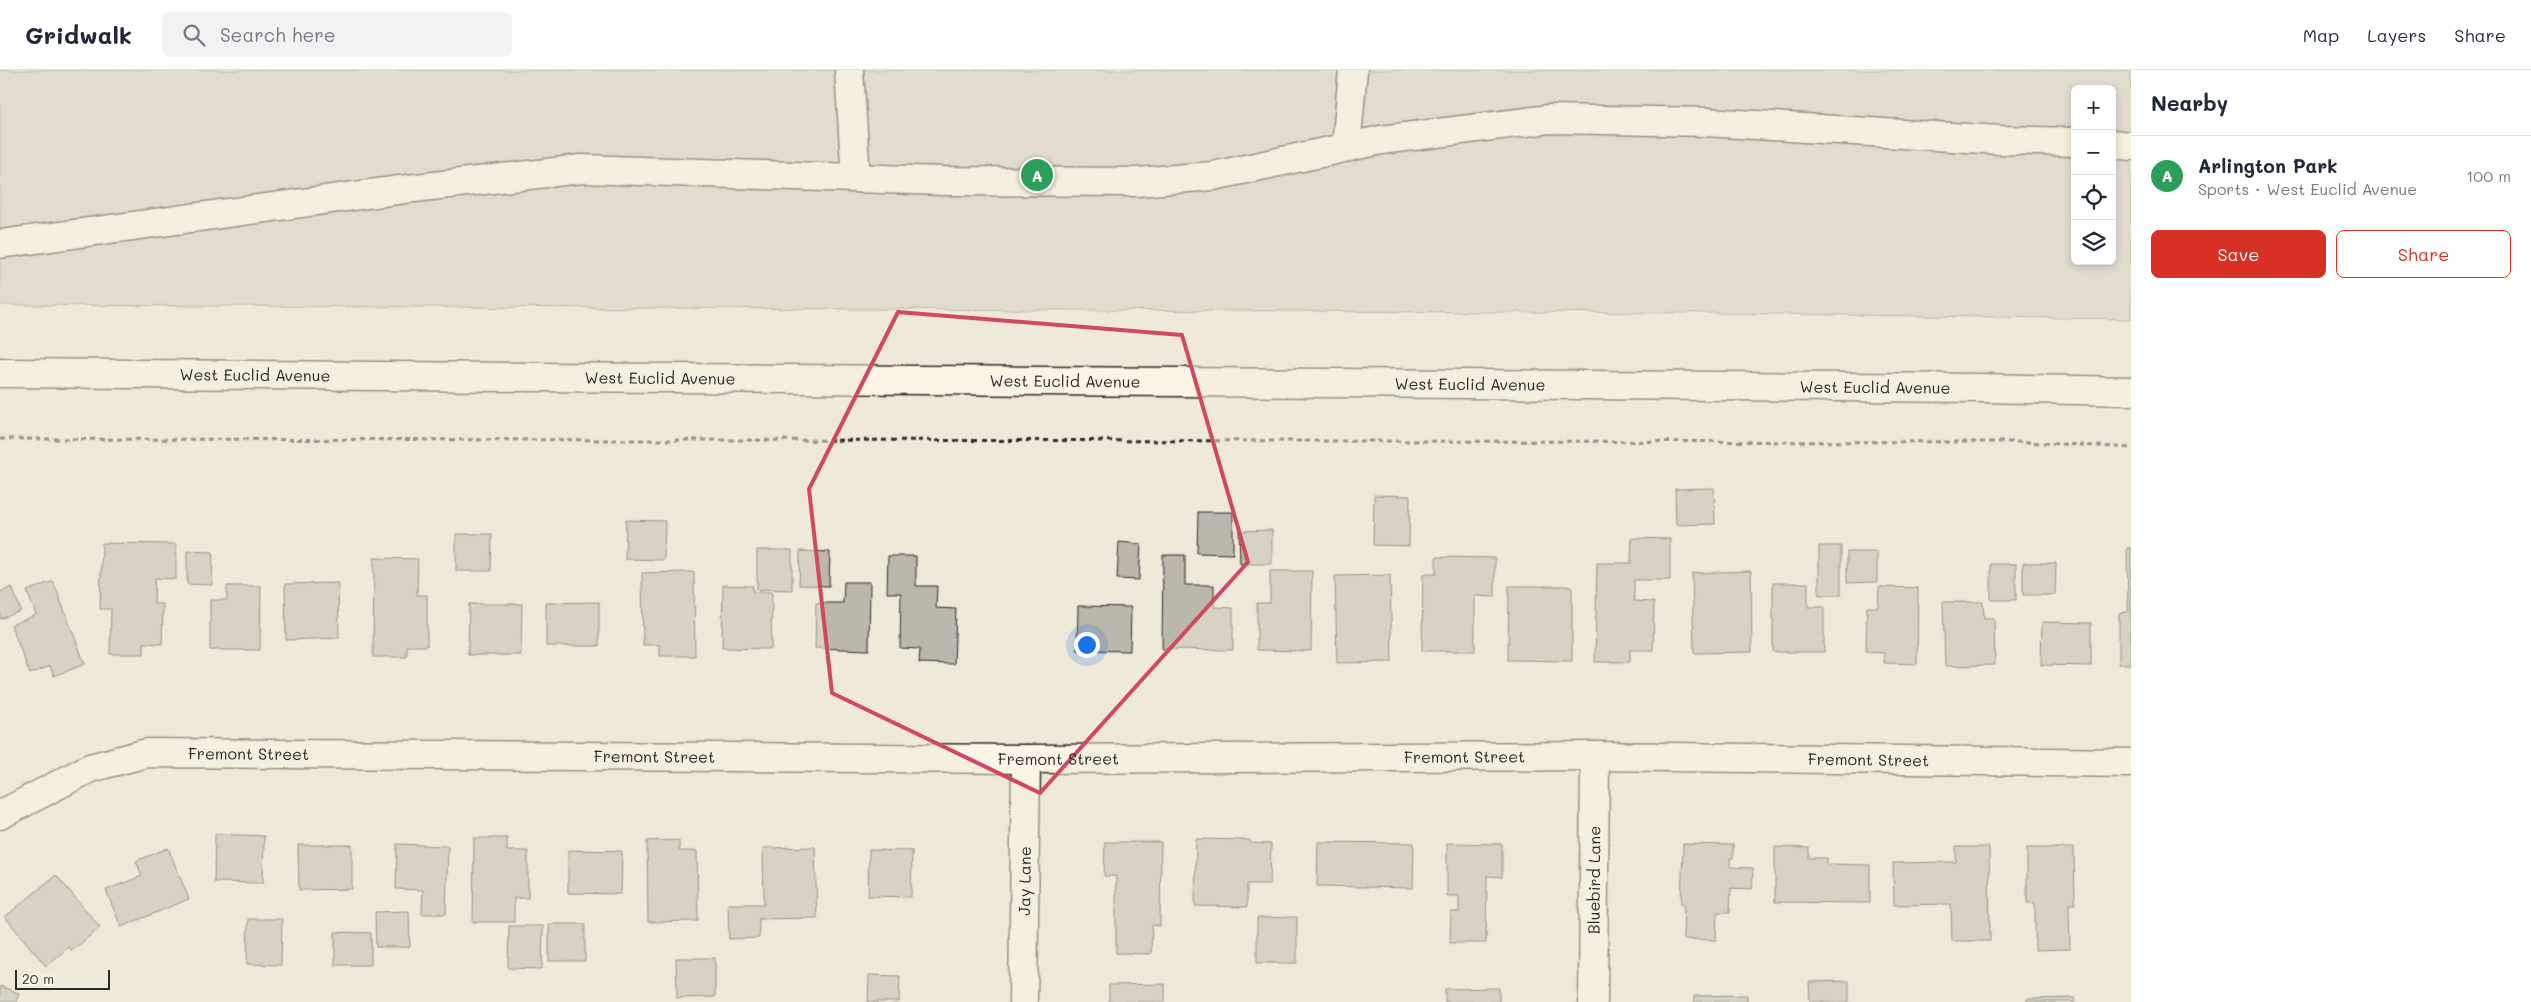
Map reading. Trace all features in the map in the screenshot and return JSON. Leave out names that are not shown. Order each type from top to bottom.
[{"type":"street","points":[[849,70],[856,178]]},
{"type":"street","points":[[1346,146],[1352,70]]},
{"type":"street","points":[[0,244],[398,190],[581,169],[943,181],[1136,182],[1212,176],[1346,146],[1550,119],[1706,122],[2000,140],[2071,142]]},
{"type":"street","points":[[2116,144],[2131,146]]},
{"type":"street","name":"West Euclid Avenue","points":[[0,373],[1982,388],[2131,391]]},
{"type":"street","name":"Fremont Street","points":[[0,815],[90,768],[147,753],[1026,759],[1596,756],[2131,763]]},
{"type":"street","name":"Bluebird Lane","points":[[1593,1002],[1596,756]]},
{"type":"street","name":"Jay Lane","points":[[1023,1002],[1026,759]]},
{"type":"path","points":[[0,439],[2015,442],[2131,448]]},
{"type":"highlighted area","points":[[898,312],[1182,335],[1248,562],[1040,793],[832,693],[809,489]]},
{"type":"shaded area","points":[[0,70],[2131,70],[2131,319],[1710,313],[0,305]]},
{"type":"building","points":[[1714,488],[1715,524],[1676,525],[1675,489]]},
{"type":"building","points":[[1374,495],[1410,496],[1409,546],[1373,545]]},
{"type":"building","points":[[1198,512],[1233,512],[1233,554],[1197,553]]},
{"type":"building","points":[[626,520],[665,521],[664,560],[625,559]]},
{"type":"building","points":[[1272,530],[1272,564],[1240,564],[1239,531]]},
{"type":"building","points":[[456,534],[492,534],[491,571],[456,571]]},
{"type":"building","points":[[1632,538],[1670,539],[1670,580],[1634,580],[1634,601],[1654,602],[1653,650],[1630,650],[1630,662],[1595,662],[1597,563],[1631,563]]},
{"type":"building","points":[[1119,542],[1141,544],[1139,580],[1117,579]]},
{"type":"building","points":[[102,543],[176,544],[176,579],[155,578],[154,604],[163,604],[162,644],[144,643],[144,654],[110,654],[111,609],[100,609]]},
{"type":"building","points":[[1819,546],[1841,546],[1841,595],[1819,595]]},
{"type":"building","points":[[2127,548],[2131,548],[2131,664],[2119,664],[2119,613],[2128,612]]},
{"type":"building","points":[[757,550],[792,550],[792,590],[757,589]]},
{"type":"building","points":[[187,551],[213,552],[212,585],[187,584]]},
{"type":"building","points":[[800,551],[830,552],[829,586],[799,585]]},
{"type":"building","points":[[1847,552],[1877,552],[1877,582],[1847,583]]},
{"type":"building","points":[[1163,555],[1185,555],[1185,585],[1214,585],[1214,607],[1233,608],[1233,650],[1162,649]]},
{"type":"building","points":[[888,556],[916,556],[916,586],[937,586],[936,608],[956,609],[954,664],[919,663],[920,649],[900,648],[901,593],[887,593]]},
{"type":"building","points":[[1436,557],[1495,558],[1495,597],[1475,596],[1475,651],[1422,651],[1423,574],[1436,574]]},
{"type":"building","points":[[374,558],[418,559],[417,595],[427,595],[427,646],[407,646],[407,657],[373,657]]},
{"type":"building","points":[[2023,563],[2056,563],[2055,595],[2023,595]]},
{"type":"building","points":[[1991,564],[2016,564],[2016,600],[1991,600]]},
{"type":"building","points":[[1270,571],[1312,571],[1311,651],[1257,650],[1257,603],[1270,603]]},
{"type":"building","points":[[1751,571],[1752,652],[1694,653],[1692,573]]},
{"type":"building","points":[[694,572],[695,656],[660,656],[660,645],[643,645],[642,573]]},
{"type":"building","points":[[1390,575],[1392,662],[1337,663],[1335,576]]},
{"type":"building","points":[[53,581],[85,664],[54,676],[50,666],[30,674],[11,625],[36,615],[27,591]]},
{"type":"building","points":[[844,582],[870,582],[869,650],[815,648],[816,603],[843,603]]},
{"type":"building","points":[[338,583],[339,638],[286,640],[285,584]]},
{"type":"building","points":[[1773,583],[1808,583],[1808,607],[1824,607],[1824,652],[1773,652]]},
{"type":"building","points":[[723,585],[753,586],[753,592],[772,592],[771,649],[722,648]]},
{"type":"building","points":[[227,586],[261,586],[260,650],[210,650],[210,600],[227,600]]},
{"type":"building","points":[[1509,586],[1572,586],[1572,661],[1508,660]]},
{"type":"building","points":[[12,587],[21,611],[0,619],[0,592]]},
{"type":"building","points":[[1879,587],[1918,588],[1917,664],[1884,663],[1884,653],[1866,652],[1867,607],[1878,607]]},
{"type":"building","points":[[599,602],[599,646],[546,646],[546,603]]},
{"type":"building","points":[[1943,602],[1983,602],[1984,618],[1994,618],[1995,665],[1945,666]]},
{"type":"building","points":[[469,604],[522,604],[521,655],[468,655]]},
{"type":"building","points":[[1078,606],[1131,607],[1130,651],[1077,650]]},
{"type":"building","points":[[2042,622],[2091,623],[2091,666],[2041,665]]},
{"type":"building","points":[[215,834],[264,836],[263,883],[214,882]]},
{"type":"building","points":[[474,838],[507,838],[507,851],[528,851],[528,898],[514,898],[514,922],[473,922]]},
{"type":"building","points":[[1196,839],[1250,840],[1250,843],[1271,844],[1270,884],[1247,884],[1247,907],[1195,906]]},
{"type":"building","points":[[679,840],[679,851],[697,851],[698,921],[648,922],[647,841]]},
{"type":"building","points":[[1105,842],[1161,842],[1160,926],[1152,925],[1151,954],[1116,953],[1116,876],[1104,876]]},
{"type":"building","points":[[1318,842],[1414,843],[1413,888],[1317,886]]},
{"type":"building","points":[[1447,843],[1502,844],[1502,877],[1487,876],[1486,943],[1450,943],[1451,912],[1459,912],[1459,896],[1447,896]]},
{"type":"building","points":[[397,844],[448,846],[446,914],[422,914],[423,890],[396,889]]},
{"type":"building","points":[[1683,844],[1733,845],[1733,858],[1730,858],[1730,867],[1753,868],[1752,889],[1731,888],[1730,912],[1717,912],[1716,940],[1683,939],[1684,904],[1681,904]]},
{"type":"building","points":[[298,845],[352,845],[352,889],[299,890]]},
{"type":"building","points":[[815,847],[817,918],[759,919],[759,938],[729,939],[728,904],[764,904],[763,848]]},
{"type":"building","points":[[1775,847],[1809,848],[1809,858],[1827,858],[1827,864],[1870,865],[1870,903],[1775,902]]},
{"type":"building","points":[[1956,847],[1989,847],[1990,941],[1952,941],[1951,904],[1894,905],[1893,863],[1956,862]]},
{"type":"building","points":[[168,848],[189,899],[121,927],[106,890],[142,876],[136,861]]},
{"type":"building","points":[[2027,848],[2074,848],[2075,904],[2069,904],[2070,949],[2035,950],[2035,903],[2027,903]]},
{"type":"building","points":[[568,850],[622,851],[621,894],[568,893]]},
{"type":"building","points":[[869,850],[912,851],[911,897],[868,896]]},
{"type":"building","points":[[56,875],[100,927],[72,951],[69,947],[46,966],[5,917]]},
{"type":"building","points":[[409,911],[410,947],[376,947],[375,912]]},
{"type":"building","points":[[1297,917],[1297,963],[1257,963],[1257,918]]},
{"type":"building","points":[[248,919],[282,919],[281,965],[247,964]]},
{"type":"building","points":[[549,924],[585,924],[585,961],[549,961]]},
{"type":"building","points":[[509,926],[543,926],[542,969],[508,968]]},
{"type":"building","points":[[335,932],[371,933],[371,965],[335,965]]},
{"type":"building","points":[[676,958],[715,958],[715,997],[677,998]]},
{"type":"building","points":[[869,975],[900,976],[899,1002],[868,1002]]},
{"type":"building","points":[[1849,981],[1849,1002],[1810,1002],[1809,982]]},
{"type":"building","points":[[1165,984],[1165,1002],[1109,1002],[1109,985]]},
{"type":"building","points":[[0,986],[19,993],[16,1002],[0,1002]]},
{"type":"building","points":[[1499,988],[1499,1002],[1445,1002],[1445,989]]},
{"type":"building","points":[[1747,995],[1747,1002],[1694,1002],[1694,996]]},
{"type":"building","points":[[2075,998],[2075,1002],[2027,1002],[2027,999]]},
{"type":"place","name":"Arlington Park","points":[[1037,175]]}]
